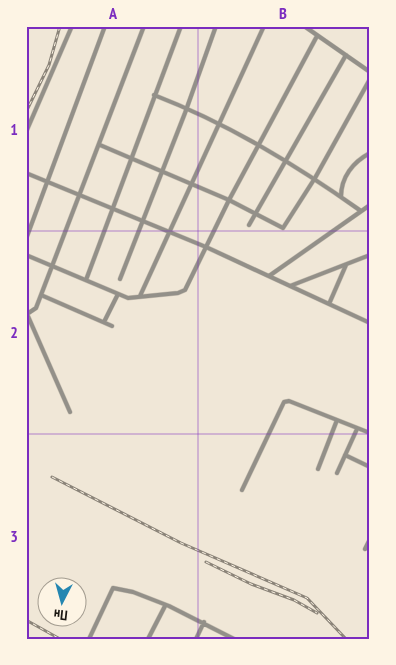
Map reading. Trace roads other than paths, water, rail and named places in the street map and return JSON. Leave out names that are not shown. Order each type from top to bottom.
[{"type":"street","points":[[26,132],[72,26]]},
{"type":"street","points":[[26,239],[105,26]]},
{"type":"street","points":[[70,412],[27,313],[36,308],[144,26]]},
{"type":"street","points":[[86,280],[181,26]]},
{"type":"street","points":[[120,279],[161,170],[187,108],[216,26]]},
{"type":"street","points":[[140,296],[264,26]]},
{"type":"street","points":[[304,26],[370,72]]},
{"type":"street","points":[[26,255],[128,298],[178,293],[185,290],[229,200],[317,36]]},
{"type":"street","points":[[249,225],[346,55]]},
{"type":"street","points":[[100,145],[229,200],[283,228],[315,178],[370,79]]},
{"type":"street","points":[[154,95],[187,108],[259,144],[315,178],[361,211]]},
{"type":"street","points":[[341,197],[344,179],[356,162],[370,153]]},
{"type":"street","points":[[26,173],[206,246],[370,323]]},
{"type":"street","points":[[269,276],[370,204]]},
{"type":"street","points":[[290,286],[370,255]]},
{"type":"street","points":[[329,304],[346,265]]},
{"type":"street","points":[[104,322],[118,294]]},
{"type":"street","points":[[41,295],[112,326]]},
{"type":"street","points":[[242,490],[284,402],[289,401],[370,433]]},
{"type":"street","points":[[318,469],[337,420]]},
{"type":"street","points":[[337,473],[357,429]]},
{"type":"street","points":[[345,456],[370,467]]},
{"type":"street","points":[[365,549],[370,539]]},
{"type":"street","points":[[89,639],[113,588],[133,592],[204,622],[224,637],[234,639]]},
{"type":"street","points":[[148,639],[165,606]]},
{"type":"street","points":[[196,639],[204,622]]},
{"type":"railway","points":[[26,112],[49,65],[60,26]]},
{"type":"railway","points":[[52,477],[181,543],[307,598],[346,639]]},
{"type":"railway","points":[[206,562],[251,584],[294,600],[317,613]]},
{"type":"railway","points":[[26,620],[60,639]]}]
